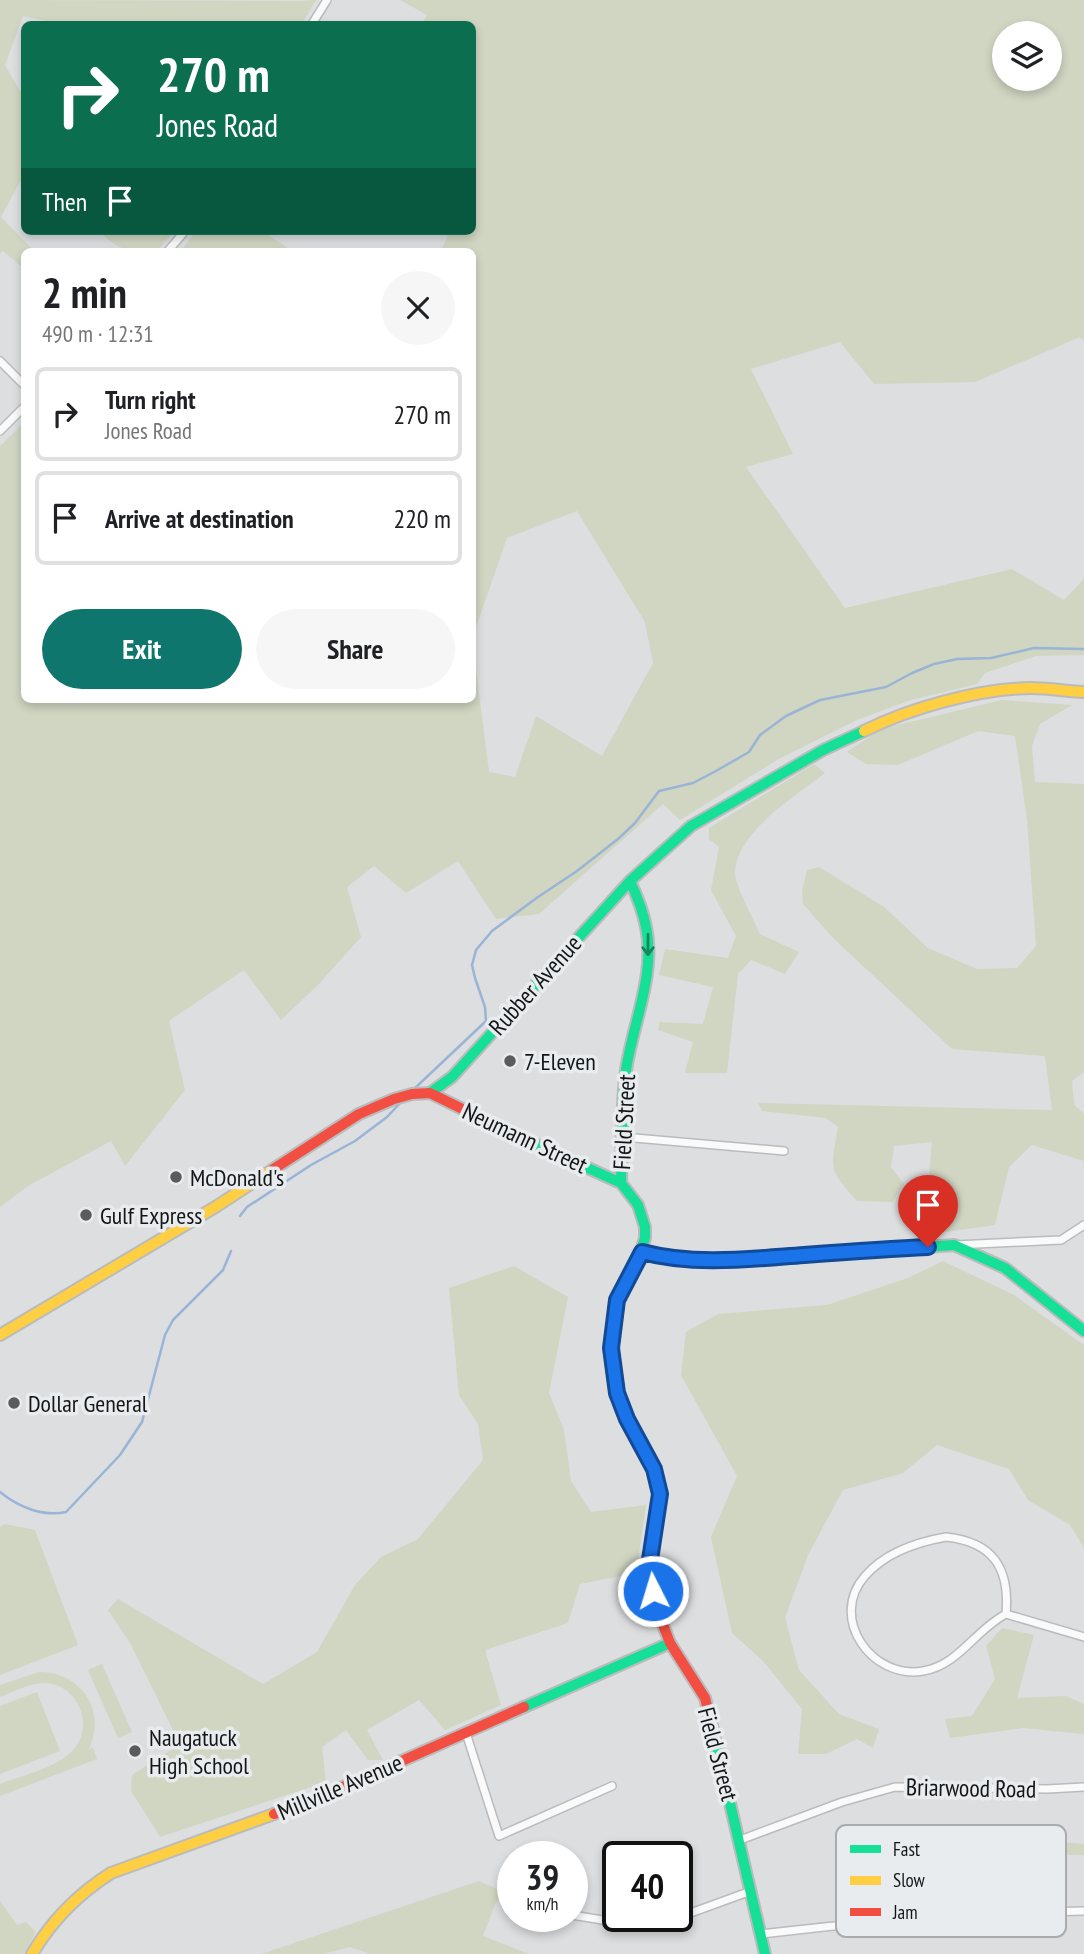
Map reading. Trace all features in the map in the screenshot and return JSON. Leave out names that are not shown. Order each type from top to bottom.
[{"type":"street","points":[[314,21],[327,0]]},
{"type":"street","points":[[0,360],[21,381]]},
{"type":"street","points":[[0,431],[21,410]]},
{"type":"street","name":"Rubber Avenue","points":[[0,1335],[217,1206],[359,1114],[398,1098],[428,1093],[452,1077],[629,881],[691,826],[823,750],[894,716],[962,697],[1029,688],[1084,692]]},
{"type":"street","name":"Field Street","points":[[629,881],[645,915],[648,932],[648,973],[627,1060],[621,1183],[638,1205],[645,1238],[642,1252],[617,1300],[612,1327],[611,1360],[617,1393],[627,1419],[654,1469],[660,1494],[648,1573],[657,1609],[670,1643],[705,1698],[765,1954]]},
{"type":"street","name":"Neumann Street","points":[[428,1093],[621,1183]]},
{"type":"street","points":[[623,1137],[783,1152]]},
{"type":"street","points":[[642,1252],[668,1259],[763,1259],[1061,1240],[1084,1224]]},
{"type":"street","points":[[954,1245],[1012,1273],[1084,1331]]},
{"type":"street","points":[[1006,1614],[1006,1584],[994,1558],[980,1546],[964,1539],[946,1537],[925,1541],[881,1561],[864,1576],[855,1591],[851,1607],[854,1632],[864,1648],[876,1661],[891,1669],[906,1672],[924,1671],[944,1664],[958,1655],[996,1619],[1006,1614],[1084,1637]]},
{"type":"street","name":"Millville Avenue","points":[[32,1954],[64,1909],[84,1889],[111,1874],[320,1797],[670,1643]]},
{"type":"street","points":[[466,1734],[499,1836],[612,1786]]},
{"type":"street","name":"Briarwood Road","points":[[740,1840],[842,1802],[895,1787],[1084,1787]]},
{"type":"street","points":[[588,1918],[621,1923],[674,1919],[751,1891]]},
{"type":"street","points":[[1066,1911],[1084,1911]]},
{"type":"street","points":[[761,1934],[836,1925]]},
{"type":"green space","points":[[0,0],[316,0],[304,21],[45,21],[23,16],[5,65],[21,93],[21,180],[1,217],[31,248],[21,248],[21,266],[3,251],[0,254]]},
{"type":"green space","points":[[400,0],[1084,0],[1084,341],[1080,337],[975,382],[874,384],[840,342],[751,369],[793,454],[746,467],[845,608],[1012,569],[1064,600],[1084,579],[1084,655],[1036,656],[985,673],[977,684],[911,700],[857,720],[777,760],[680,820],[663,804],[539,914],[496,919],[458,861],[406,893],[374,866],[347,887],[361,937],[318,985],[281,1020],[244,970],[169,1021],[185,1090],[125,1166],[111,1141],[28,1186],[0,1207],[0,446],[21,425],[21,703],[476,703],[476,670],[489,772],[515,777],[536,716],[602,756],[653,663],[645,622],[577,511],[507,538],[476,627],[476,248],[442,248],[448,236],[446,235],[476,235],[476,21],[424,21],[427,15]]},
{"type":"green space","points":[[103,235],[171,235],[160,248],[124,248]]},
{"type":"green space","points":[[193,235],[268,235],[288,248],[183,248]]},
{"type":"green space","points":[[1002,700],[1072,705],[1040,724],[1032,746],[1035,782],[1084,784],[1084,1072],[1072,1081],[1074,1104],[1084,1114],[1084,1161],[1032,1145],[1009,1167],[995,1225],[924,1235],[932,1142],[894,1146],[891,1167],[904,1184],[892,1202],[857,1201],[840,1181],[834,1167],[838,1127],[826,1118],[762,1111],[758,1103],[1052,1110],[1045,1056],[952,1049],[832,937],[803,904],[802,891],[807,870],[819,867],[884,907],[928,948],[977,969],[1017,968],[1036,946],[1027,820],[1015,736],[978,731],[898,765],[866,764],[847,752],[881,729]]},
{"type":"green space","points":[[814,764],[825,773],[756,829],[738,858],[735,874],[760,934],[799,952],[785,974],[751,960],[738,974],[727,1073],[685,1073],[693,1042],[658,1030],[660,1022],[703,1024],[713,987],[659,975],[665,949],[728,958],[736,936],[711,890],[719,847],[709,839],[709,828]]},
{"type":"green space","points":[[943,1261],[1014,1295],[1084,1345],[1084,1548],[1070,1525],[1028,1500],[1009,1469],[937,1445],[903,1473],[843,1490],[808,1555],[785,1618],[799,1670],[839,1714],[879,1729],[873,1748],[857,1739],[826,1754],[798,1754],[802,1709],[763,1661],[732,1633],[711,1537],[737,1476],[681,1375],[686,1332],[718,1314],[827,1305],[908,1278]]},
{"type":"green space","points":[[514,1266],[568,1297],[549,1393],[564,1430],[571,1481],[591,1512],[646,1505],[636,1573],[580,1584],[568,1623],[485,1650],[501,1705],[445,1730],[419,1700],[367,1730],[383,1760],[368,1760],[346,1730],[322,1747],[326,1782],[160,1837],[131,1791],[132,1775],[180,1744],[130,1643],[108,1610],[118,1599],[263,1684],[317,1652],[355,1585],[381,1557],[418,1539],[483,1460],[478,1424],[459,1395],[449,1288]]},
{"type":"green space","points":[[5,1524],[35,1530],[78,1645],[0,1675],[0,1527]]},
{"type":"green space","points":[[1002,1628],[1034,1635],[1017,1698],[1066,1696],[1084,1704],[1084,1734],[1023,1728],[950,1738],[945,1719],[972,1716],[995,1679],[986,1646]]},
{"type":"green space","points":[[102,1664],[132,1732],[118,1738],[88,1670]]},
{"type":"green space","points":[[39,1672],[67,1679],[78,1686],[86,1696],[95,1721],[89,1749],[93,1748],[97,1759],[0,1796],[0,1784],[64,1758],[78,1744],[82,1733],[81,1711],[69,1692],[59,1686],[35,1684],[0,1697],[0,1685]]},
{"type":"green space","points":[[37,1692],[60,1751],[0,1774],[0,1706]]},
{"type":"green space","points":[[1066,1842],[1084,1844],[1084,1855],[1066,1855]]},
{"type":"green space","points":[[479,1881],[497,1889],[497,1902],[483,1936],[529,1954],[371,1954],[350,1947],[323,1954],[261,1954]]},
{"type":"green space","points":[[0,1901],[17,1925],[26,1922],[36,1932],[24,1954],[0,1954]]},
{"type":"waterway","points":[[414,1089],[486,1021],[485,1007],[472,965],[476,950],[492,931],[618,839],[635,823],[659,791],[693,783],[716,771],[749,752],[760,735],[786,716],[820,700],[886,687],[934,664],[957,659],[991,658],[1034,648],[1084,649]]},
{"type":"waterway","points":[[240,1216],[247,1207],[311,1165],[355,1141],[387,1117],[402,1101]]},
{"type":"waterway","points":[[0,1492],[31,1510],[66,1512],[120,1455],[142,1422],[165,1335],[173,1320],[223,1270],[231,1251]]},
{"type":"traffic: fast","points":[[430,1093],[452,1077],[630,881],[691,826],[823,750],[864,731]]},
{"type":"traffic: fast","points":[[621,1183],[622,1112],[626,1070],[648,963],[645,921],[630,881]]},
{"type":"traffic: fast","points":[[517,1136],[621,1183],[638,1205],[645,1227],[645,1238],[637,1264],[617,1300],[611,1335],[616,1385]]},
{"type":"traffic: fast","points":[[642,1252],[668,1259],[763,1259],[954,1245],[1005,1268],[1084,1331]]},
{"type":"traffic: fast","points":[[524,1707],[670,1643]]},
{"type":"traffic: fast","points":[[713,1730],[765,1954]]},
{"type":"traffic: slow","points":[[864,731],[945,701],[989,692],[1030,688],[1084,692]]},
{"type":"traffic: slow","points":[[0,1335],[217,1206],[272,1170]]},
{"type":"traffic: slow","points":[[32,1954],[48,1930],[67,1909],[111,1873],[274,1814]]},
{"type":"traffic: jam","points":[[272,1170],[359,1114],[412,1094],[430,1093],[517,1136]]},
{"type":"traffic: jam","points":[[616,1385],[627,1419],[654,1469],[660,1494],[648,1573],[657,1609],[670,1643],[705,1698],[713,1730]]},
{"type":"traffic: jam","points":[[274,1814],[320,1797],[524,1707]]},
{"type":"place","name":"7-Eleven","points":[[510,1061]]},
{"type":"place","name":"McDonald's","points":[[176,1177]]},
{"type":"place","name":"Gulf Express","points":[[86,1215]]},
{"type":"place","name":"Dollar General","points":[[14,1403]]},
{"type":"place","name":"Naugatuck High School","points":[[135,1751]]},
{"type":"route","points":[[653,1591],[648,1573],[660,1494],[654,1469],[627,1419],[617,1393],[611,1360],[617,1300],[642,1252],[676,1260],[763,1259],[928,1247]]}]
